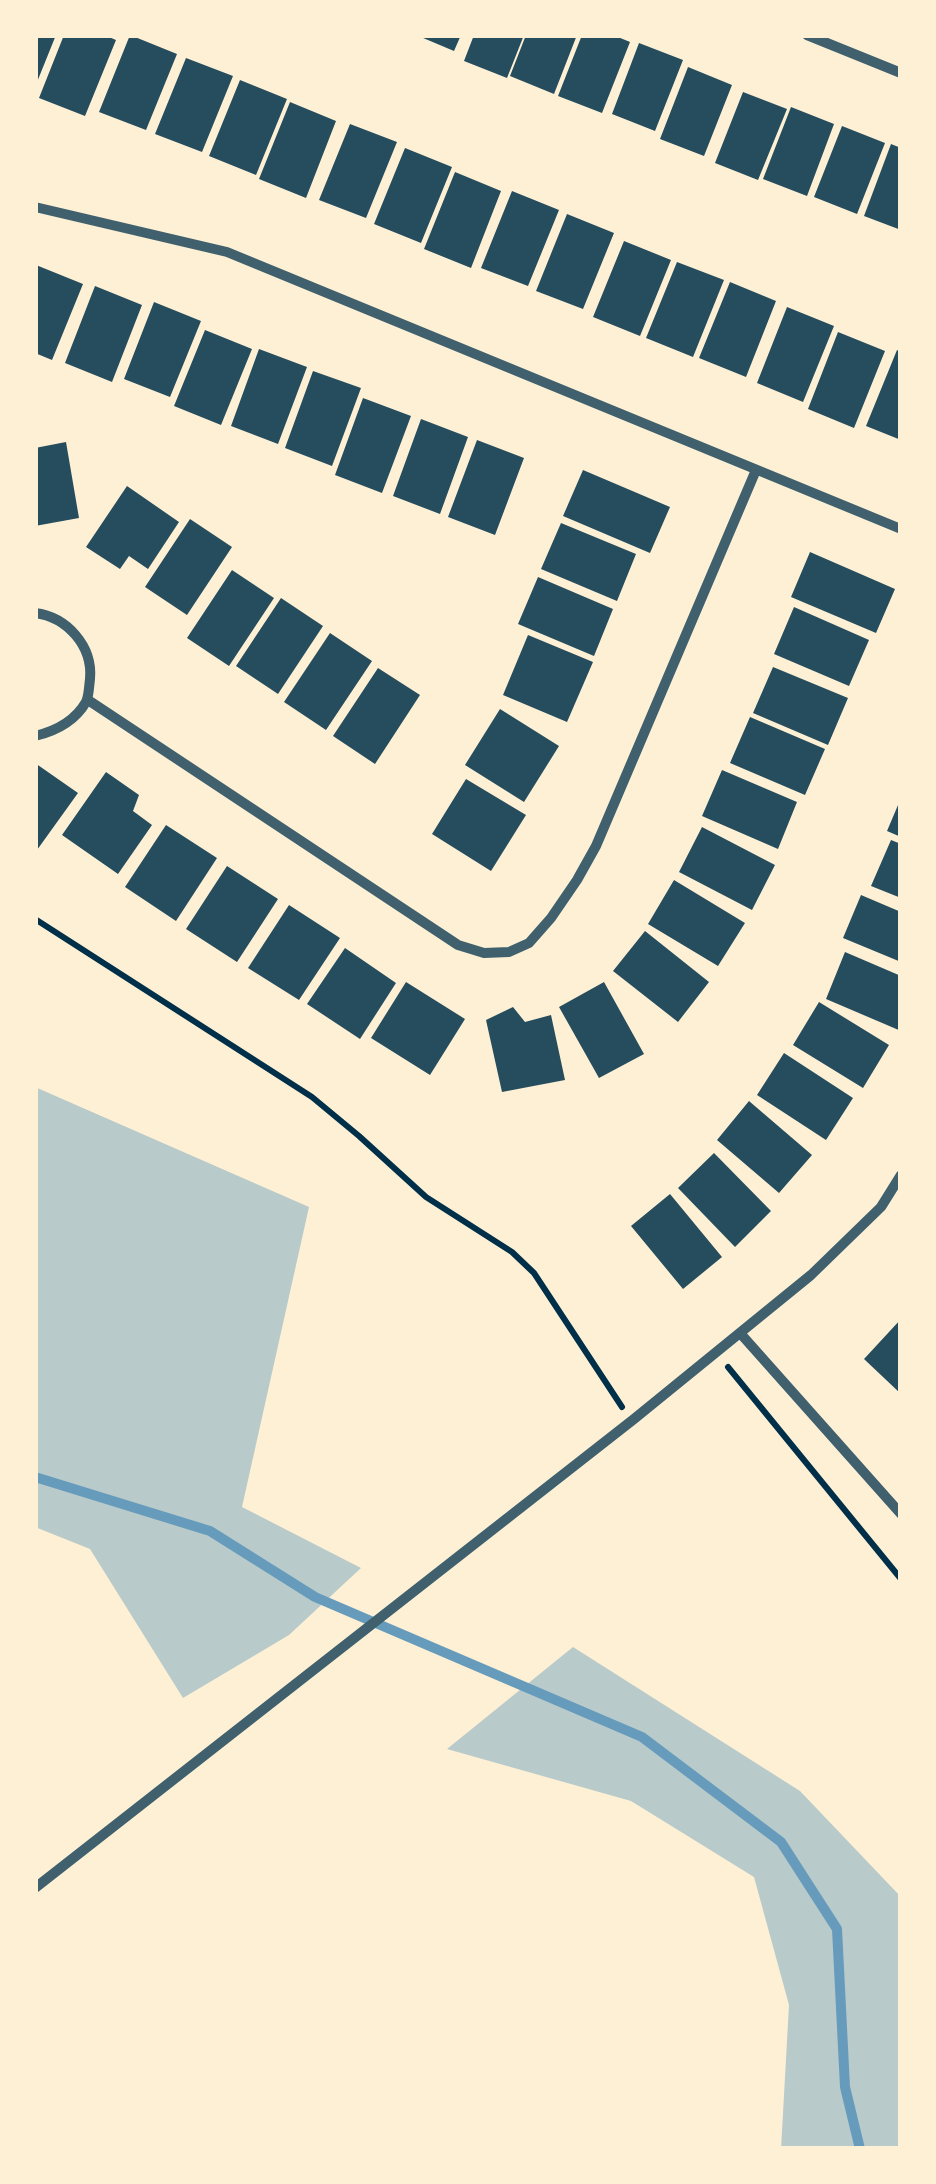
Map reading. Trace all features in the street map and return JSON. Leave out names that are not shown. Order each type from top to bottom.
[{"type":"street","points":[[807,35],[901,73]]},
{"type":"street","points":[[35,207],[227,252],[901,529]]},
{"type":"street","points":[[88,700],[458,944],[484,953],[509,952],[529,943],[551,918],[596,846],[756,470]]},
{"type":"street","points":[[35,613],[59,620],[75,633],[90,668],[88,700],[69,722],[35,736]]},
{"type":"street","points":[[35,1888],[634,1420],[810,1275],[881,1207],[901,1175]]},
{"type":"street","points":[[740,1332],[901,1514]]},
{"type":"path","points":[[35,919],[312,1097],[426,1197],[512,1252],[534,1273],[623,1410],[634,1420]]},
{"type":"path","points":[[716,1352],[901,1579]]},
{"type":"shaded area","points":[[35,1087],[309,1207],[242,1507],[361,1568],[289,1635],[183,1698],[90,1549],[35,1527]]},
{"type":"shaded area","points":[[573,1647],[800,1791],[901,1897],[901,2149],[781,2149],[789,2005],[754,1877],[631,1801],[447,1749]]},
{"type":"building","points":[[35,35],[56,35],[35,87]]},
{"type":"building","points":[[64,35],[104,35],[116,40],[85,116],[39,98]]},
{"type":"building","points":[[130,35],[177,54],[146,130],[99,112]]},
{"type":"building","points":[[416,35],[461,35],[454,51]]},
{"type":"building","points":[[474,35],[524,35],[507,78],[464,61]]},
{"type":"building","points":[[526,35],[577,35],[554,94],[510,76]]},
{"type":"building","points":[[582,35],[613,35],[630,42],[602,113],[558,96]]},
{"type":"building","points":[[639,43],[683,60],[655,131],[612,114]]},
{"type":"building","points":[[186,58],[233,76],[202,152],[155,134]]},
{"type":"building","points":[[688,67],[732,85],[704,156],[660,139]]},
{"type":"building","points":[[240,80],[287,99],[256,175],[209,156]]},
{"type":"building","points":[[743,92],[787,109],[758,180],[715,163]]},
{"type":"building","points":[[290,102],[336,121],[306,198],[259,179]]},
{"type":"building","points":[[791,107],[834,124],[807,196],[763,179]]},
{"type":"building","points":[[350,124],[397,142],[366,218],[319,200]]},
{"type":"building","points":[[842,126],[885,143],[857,214],[814,197]]},
{"type":"building","points":[[891,144],[901,148],[901,230],[864,216]]},
{"type":"building","points":[[405,148],[452,167],[421,243],[374,224]]},
{"type":"building","points":[[455,172],[501,191],[471,268],[424,249]]},
{"type":"building","points":[[512,191],[559,210],[528,286],[481,268]]},
{"type":"building","points":[[567,214],[614,233],[583,309],[536,291]]},
{"type":"building","points":[[624,241],[671,260],[640,336],[593,317]]},
{"type":"building","points":[[677,262],[724,280],[693,357],[646,338]]},
{"type":"building","points":[[36,265],[83,284],[52,360],[35,353]]},
{"type":"building","points":[[730,282],[776,301],[746,377],[699,358]]},
{"type":"building","points":[[95,286],[142,305],[112,382],[65,363]]},
{"type":"building","points":[[154,302],[201,321],[170,397],[124,379]]},
{"type":"building","points":[[787,307],[834,326],[803,402],[757,383]]},
{"type":"building","points":[[205,330],[252,349],[221,425],[174,406]]},
{"type":"building","points":[[838,332],[885,351],[854,428],[808,409]]},
{"type":"building","points":[[259,349],[307,367],[278,444],[231,426]]},
{"type":"building","points":[[897,350],[901,352],[901,440],[866,426]]},
{"type":"building","points":[[313,371],[361,388],[332,466],[285,448]]},
{"type":"building","points":[[363,398],[411,416],[382,493],[335,475]]},
{"type":"building","points":[[421,419],[468,437],[440,514],[393,496]]},
{"type":"building","points":[[477,440],[524,458],[495,535],[448,517]]},
{"type":"building","points":[[66,442],[79,518],[35,526],[35,448]]},
{"type":"building","points":[[583,470],[670,507],[650,553],[563,516]]},
{"type":"building","points":[[127,486],[179,522],[148,569],[129,556],[120,569],[86,547]]},
{"type":"building","points":[[190,519],[232,547],[187,615],[145,587]]},
{"type":"building","points":[[561,523],[636,554],[617,601],[541,569]]},
{"type":"building","points":[[810,552],[895,589],[876,633],[791,597]]},
{"type":"building","points":[[232,570],[274,598],[229,666],[187,638]]},
{"type":"building","points":[[538,577],[613,609],[594,656],[518,624]]},
{"type":"building","points":[[281,598],[323,626],[278,694],[236,666]]},
{"type":"building","points":[[794,607],[869,640],[849,686],[774,654]]},
{"type":"building","points":[[330,633],[372,661],[326,730],[284,702]]},
{"type":"building","points":[[528,635],[593,662],[567,722],[503,695]]},
{"type":"building","points":[[773,667],[848,698],[828,745],[753,713]]},
{"type":"building","points":[[378,668],[420,695],[375,764],[333,736]]},
{"type":"building","points":[[500,709],[559,746],[524,802],[465,765]]},
{"type":"building","points":[[750,717],[825,749],[805,795],[730,763]]},
{"type":"building","points":[[35,763],[78,793],[37,850],[35,848]]},
{"type":"building","points":[[722,770],[797,802],[778,849],[702,816]]},
{"type":"building","points":[[106,772],[139,795],[133,811],[152,825],[118,874],[62,835]]},
{"type":"building","points":[[466,779],[526,815],[491,871],[432,834]]},
{"type":"building","points":[[901,798],[901,837],[887,831]]},
{"type":"building","points":[[166,825],[217,858],[176,921],[125,887]]},
{"type":"building","points":[[702,827],[775,865],[752,910],[679,872]]},
{"type":"building","points":[[891,840],[901,844],[901,898],[871,886]]},
{"type":"building","points":[[227,866],[278,899],[237,962],[186,929]]},
{"type":"building","points":[[674,880],[745,923],[718,966],[648,924]]},
{"type":"building","points":[[861,895],[901,912],[901,962],[843,938]]},
{"type":"building","points":[[289,905],[340,938],[299,1000],[248,968]]},
{"type":"building","points":[[645,931],[709,982],[678,1022],[613,971]]},
{"type":"building","points":[[345,948],[396,983],[360,1039],[307,1004]]},
{"type":"building","points":[[845,952],[901,976],[901,1031],[826,999]]},
{"type":"building","points":[[406,982],[465,1019],[430,1075],[371,1038]]},
{"type":"building","points":[[604,982],[644,1054],[599,1078],[559,1007]]},
{"type":"building","points":[[819,1002],[889,1045],[863,1088],[793,1045]]},
{"type":"building","points":[[513,1007],[525,1022],[551,1015],[565,1080],[502,1092],[486,1020]]},
{"type":"building","points":[[784,1053],[853,1098],[826,1140],[757,1095]]},
{"type":"building","points":[[749,1101],[812,1155],[779,1193],[717,1140]]},
{"type":"building","points":[[714,1153],[771,1211],[735,1247],[678,1188]]},
{"type":"building","points":[[670,1194],[722,1257],[683,1289],[631,1226]]},
{"type":"building","points":[[901,1319],[901,1394],[864,1359]]},
{"type":"waterway","points":[[35,1477],[210,1531],[315,1597],[642,1737],[781,1842],[837,1929],[845,2087],[860,2149]]}]
